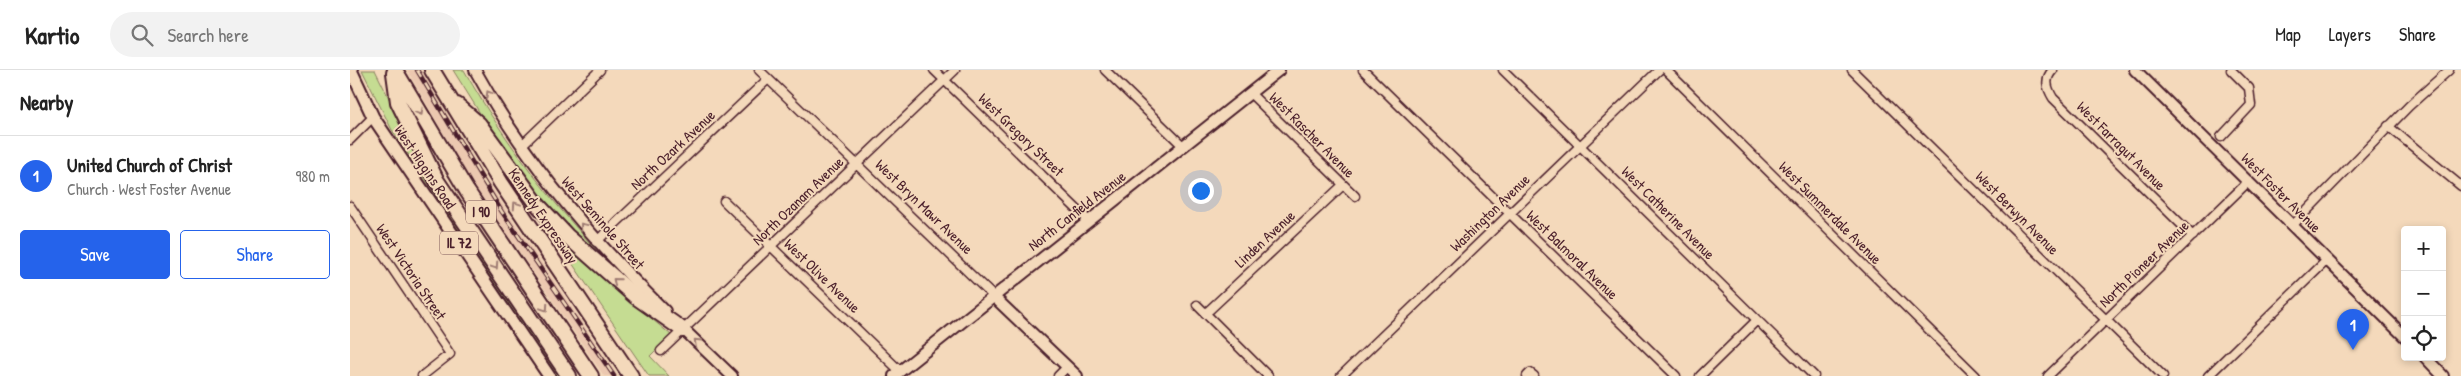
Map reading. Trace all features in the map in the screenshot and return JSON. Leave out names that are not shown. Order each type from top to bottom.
[{"type":"highway","points":[[394,70],[398,102],[437,181],[569,376]]},
{"type":"highway","name":"I 90","points":[[394,70],[462,183],[591,376]]},
{"type":"highway","name":"Kennedy Expressway","points":[[432,70],[501,183],[631,376]]},
{"type":"highway","points":[[447,97],[479,124],[538,205],[567,236],[636,297],[683,330]]},
{"type":"main road","name":"West Higgins Road","points":[[351,70],[373,118],[549,376]]},
{"type":"street","name":"West Seminole Street","points":[[475,70],[522,145],[558,196],[596,242],[683,330],[732,376]]},
{"type":"street","points":[[522,145],[600,70]]},
{"type":"street","name":"West Bryn Mawr Avenue","points":[[759,70],[1077,376]]},
{"type":"street","name":"West Gregory Street","points":[[934,70],[1089,221]]},
{"type":"street","name":"North Ozanam Avenue","points":[[661,351],[955,70]]},
{"type":"street","points":[[1105,70],[1183,146]]},
{"type":"street","name":"North Canfield Avenue","points":[[897,374],[1278,70]]},
{"type":"street","name":"West Balmoral Avenue","points":[[1363,70],[1676,376]]},
{"type":"street","name":"West Catherine Avenue","points":[[1503,70],[1814,376]]},
{"type":"street","name":"Washington Avenue","points":[[1340,376],[1659,70]]},
{"type":"street","name":"West Summerdale Avenue","points":[[1666,70],[1976,376]]},
{"type":"street","name":"West Berwyn Avenue","points":[[1852,70],[2162,376]]},
{"type":"street","name":"West Farragut Avenue","points":[[2053,70],[2047,79],[2047,85],[2053,98],[2192,236]]},
{"type":"street","name":"West Foster Avenue","points":[[2135,70],[2401,334]]},
{"type":"street","points":[[2221,137],[2251,105],[2249,88],[2231,70]]},
{"type":"street","points":[[2292,226],[2388,126],[2449,70]]},
{"type":"street","name":"North Ozark Avenue","points":[[596,242],[768,79]]},
{"type":"street","name":"West Rascher Avenue","points":[[1250,93],[1355,196]]},
{"type":"street","points":[[350,140],[373,118]]},
{"type":"street","points":[[2388,126],[2461,186]]},
{"type":"street","name":"North Pioneer Avenue","points":[[2048,376],[2248,182]]},
{"type":"street","name":"Linden Avenue","points":[[1206,314],[1343,184]]},
{"type":"street","name":"West Olive Avenue","points":[[724,201],[897,374]]},
{"type":"street","name":"West Victoria Street","points":[[350,206],[450,354],[422,376]]},
{"type":"street","points":[[2208,376],[2327,260]]},
{"type":"street","points":[[1197,305],[1268,376]]},
{"type":"street","points":[[1700,376],[1757,320]]},
{"type":"street","points":[[2429,361],[2443,376]]},
{"type":"street","points":[[1058,376],[1067,367]]},
{"type":"shaded area","points":[[407,70],[421,70],[479,169],[618,376],[604,376],[470,179]]},
{"type":"green space","points":[[362,70],[375,70],[426,173],[563,376],[556,376],[392,130]]},
{"type":"green space","points":[[453,70],[464,70],[501,130],[542,186],[634,290],[561,225],[503,150]]},
{"type":"green space","points":[[540,216],[582,260],[671,335],[650,356],[669,376],[649,376]]},
{"type":"railway","points":[[417,70],[502,212],[614,376]]},
{"type":"place","name":"United Church of Christ","points":[[2353,350]]}]
